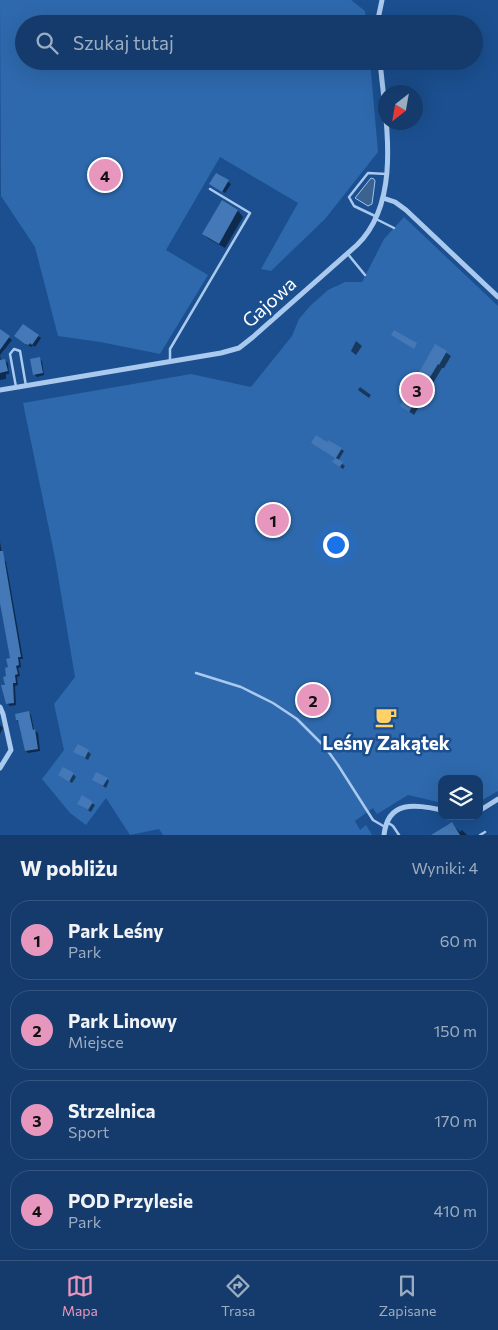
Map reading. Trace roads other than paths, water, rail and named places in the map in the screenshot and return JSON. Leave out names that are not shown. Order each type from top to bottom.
[{"type":"street","points":[[379,15],[382,0]]},
{"type":"street","name":"Gajowa","points":[[0,390],[221,353],[239,348],[253,337],[364,238],[377,218],[383,198],[387,145],[381,70]]},
{"type":"street","points":[[383,198],[395,202],[406,210],[498,298]]},
{"type":"street","points":[[0,707],[4,714],[11,750],[0,768]]},
{"type":"street","points":[[483,808],[498,799]]},
{"type":"street","points":[[384,835],[386,825],[396,812],[406,806],[418,805],[438,809]]},
{"type":"lane","points":[[386,174],[368,173],[349,198],[354,206],[394,228]]},
{"type":"lane","points":[[170,362],[170,349],[250,213],[210,189]]},
{"type":"lane","points":[[347,253],[365,275]]},
{"type":"lane","points":[[16,387],[10,354],[14,349],[20,352],[26,386]]},
{"type":"lane","points":[[196,673],[241,687],[274,703],[291,714],[325,747],[373,820],[392,826],[399,835]]},
{"type":"lane","points":[[480,835],[485,832]]},
{"type":"place","name":"POD Przylesie","points":[[105,175]]},
{"type":"place","name":"Strzelnica","points":[[417,390]]},
{"type":"place","name":"Park Leśny","points":[[273,520]]},
{"type":"place","name":"Park Linowy","points":[[313,700]]},
{"type":"place","name":"Leśny Zakątek","points":[[386,717]]}]
